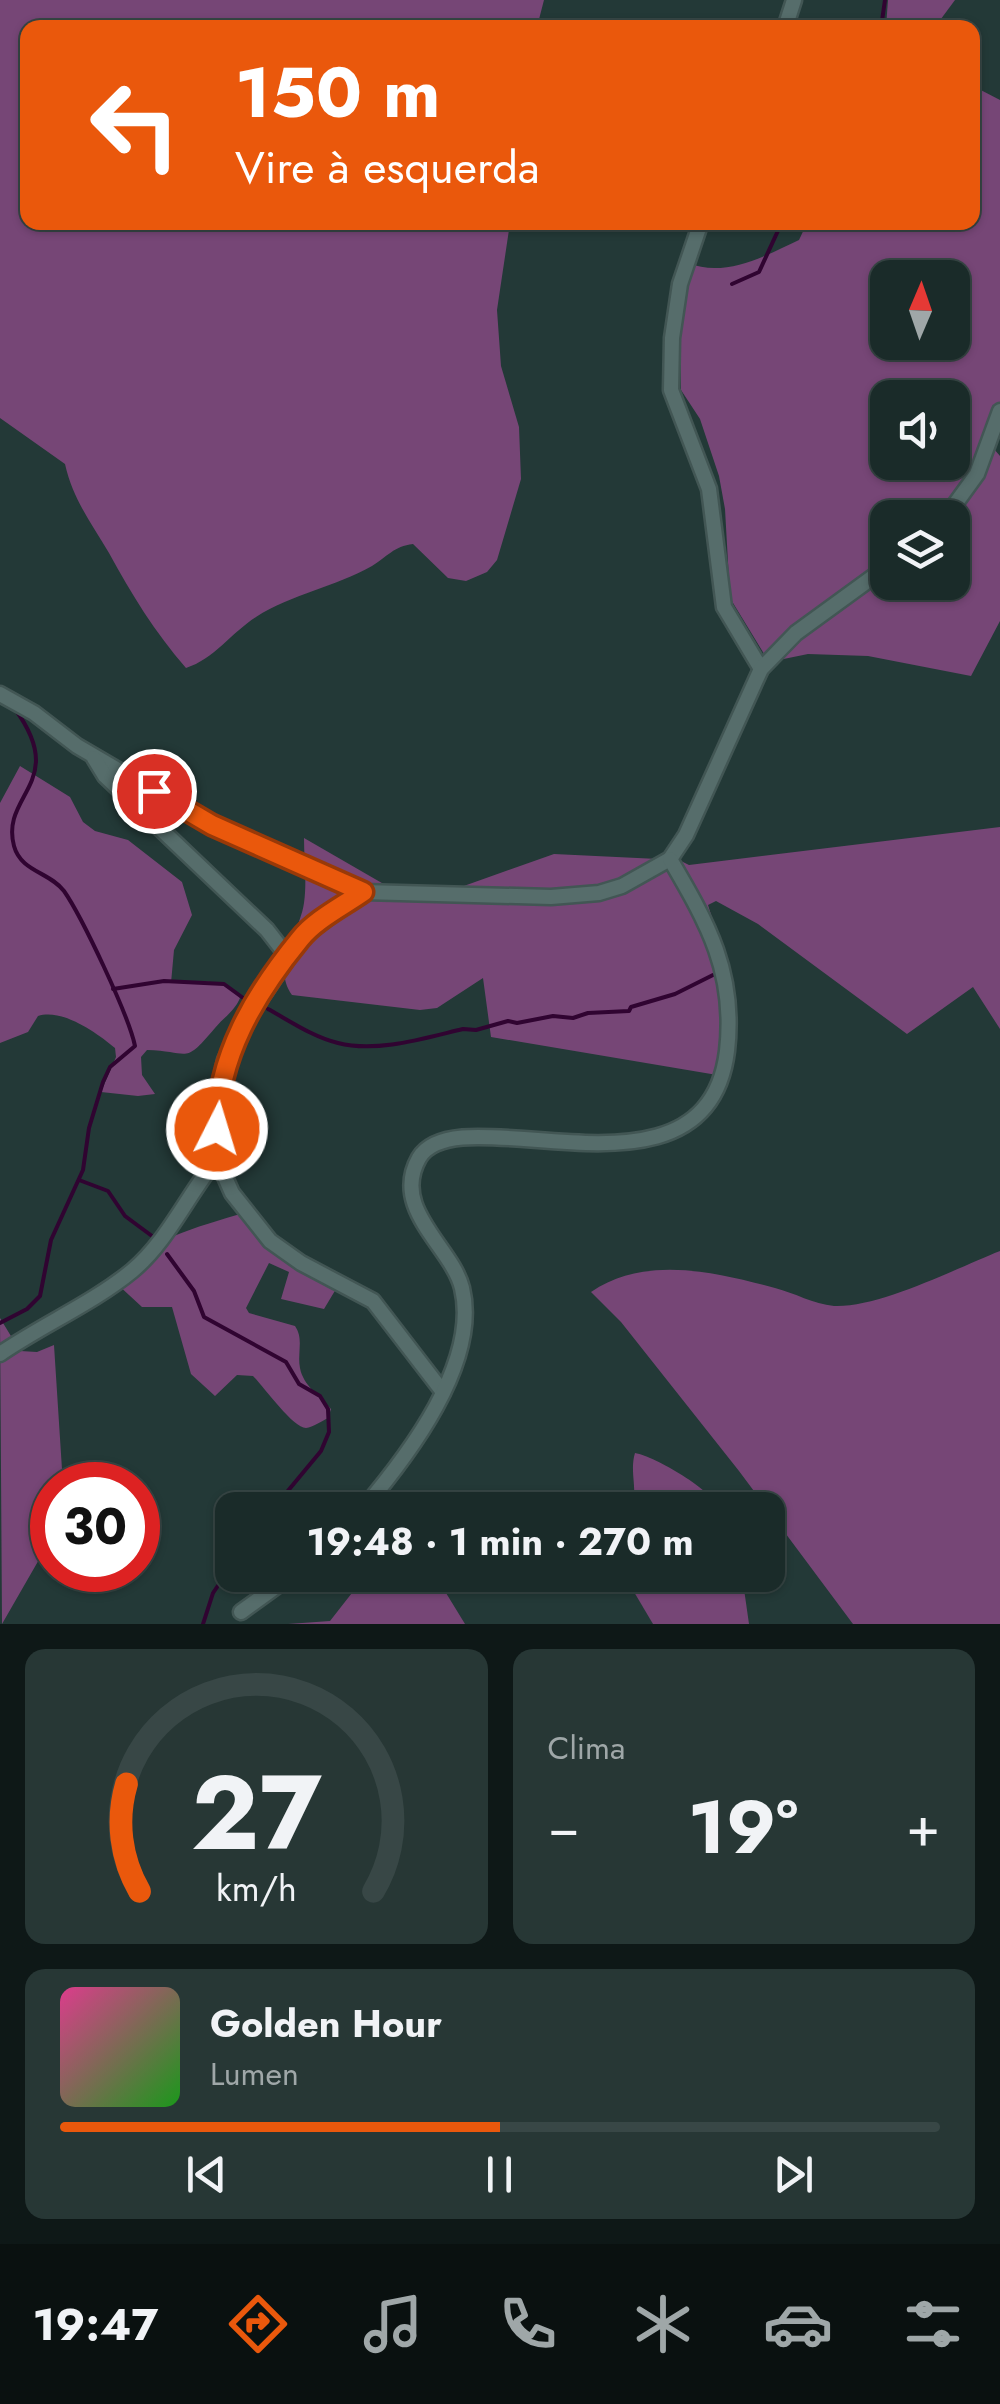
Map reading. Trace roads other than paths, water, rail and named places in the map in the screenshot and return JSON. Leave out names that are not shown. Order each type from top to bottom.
[{"type":"street","points":[[697,230],[680,284],[672,338],[671,390],[709,489],[724,607],[761,670]]},
{"type":"street","points":[[958,500],[977,474],[1000,411]]},
{"type":"street","points":[[0,694],[212,825],[363,892],[551,897],[599,893],[622,886],[670,860],[686,835],[761,670],[796,633],[870,579]]},
{"type":"street","points":[[92,754],[105,776],[267,930],[288,958]]},
{"type":"street","points":[[377,1492],[398,1467],[442,1392],[464,1335],[462,1285],[422,1221],[415,1202],[412,1179],[427,1148],[454,1136],[595,1144],[638,1138],[686,1124],[715,1096],[724,1074],[728,1036],[720,952],[670,860]]},
{"type":"street","points":[[363,892],[302,936],[252,1010],[225,1060],[217,1100],[217,1159],[232,1192],[270,1240],[301,1264],[372,1301],[442,1392]]},
{"type":"street","points":[[0,1354],[133,1270],[164,1235],[193,1188],[217,1159]]},
{"type":"street","points":[[241,1612],[269,1592]]},
{"type":"waterway","points":[[882,20],[885,0]]},
{"type":"waterway","points":[[732,284],[759,272],[778,230]]},
{"type":"waterway","points":[[0,1323],[27,1309],[40,1296],[51,1240],[83,1170],[89,1128],[103,1082],[110,1067],[135,1046],[115,991],[72,904],[58,885],[29,867],[14,846],[12,828],[35,771],[36,754],[30,734],[15,709]]},
{"type":"waterway","points":[[268,1009],[329,1040],[353,1046],[385,1045],[508,1021],[629,1011],[713,975]]},
{"type":"waterway","points":[[113,989],[164,981],[224,984],[250,1003]]},
{"type":"waterway","points":[[79,1180],[108,1191],[125,1216],[156,1239]]},
{"type":"waterway","points":[[167,1254],[194,1291],[204,1317],[286,1362],[299,1384],[320,1396],[328,1409],[329,1432],[321,1451],[287,1492]]},
{"type":"waterway","points":[[203,1624],[215,1590]]}]
